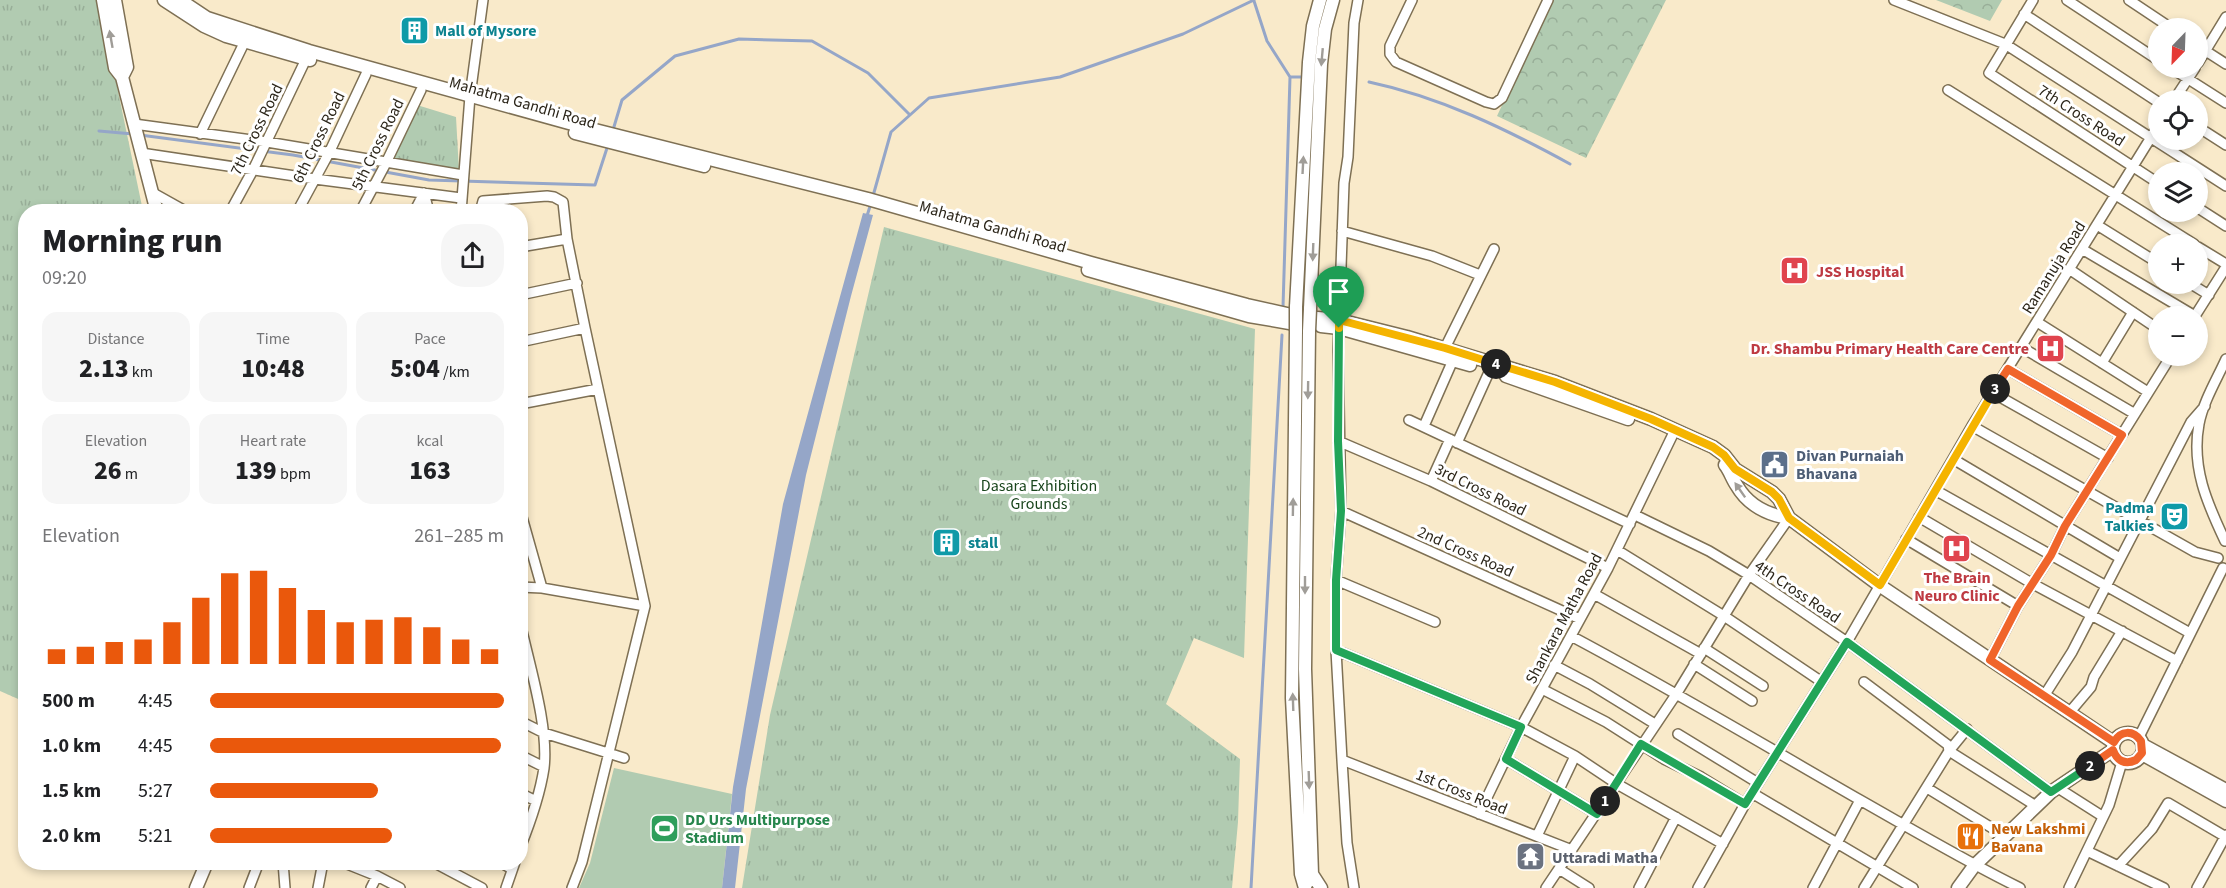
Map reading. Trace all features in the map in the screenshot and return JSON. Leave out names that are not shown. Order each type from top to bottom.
[{"type":"main road","points":[[104,0],[116,68],[122,77],[155,204]]},
{"type":"main road","points":[[115,0],[127,67],[122,77]]},
{"type":"main road","name":"Mahatma Gandhi Road","points":[[164,0],[204,26],[245,41],[421,90],[470,100]]},
{"type":"main road","name":"Mahatma Gandhi Road","points":[[180,0],[207,18],[470,100],[621,142],[873,205],[1250,316],[1295,324],[1339,324],[1445,348],[1555,382],[1651,419],[1722,462],[1748,501],[1773,515],[1789,518],[1880,585],[2069,713],[2113,746]]},
{"type":"main road","points":[[1306,880],[1292,698],[1296,307],[1309,62],[1313,26],[1320,0]]},
{"type":"main road","points":[[1306,880],[1305,669],[1309,331],[1321,64],[1325,29],[1333,0]]},
{"type":"main road","name":"Mahatma Gandhi Road","points":[[1339,324],[1490,370],[1713,447],[1724,455],[1735,469],[1772,492],[1779,499],[1789,518]]},
{"type":"main road","points":[[1958,888],[1974,866],[2036,806],[2113,746],[2120,735],[2125,733],[2135,734],[2141,745],[2226,801]]},
{"type":"main road","points":[[2113,746],[2118,759],[2122,762],[2131,762],[2141,745]]},
{"type":"main road","points":[[2141,745],[2226,790]]},
{"type":"main road","points":[[200,887],[205,870]]},
{"type":"main road","points":[[1306,880],[1322,888]]},
{"type":"street","points":[[461,204],[470,100],[483,0]]},
{"type":"street","points":[[1354,888],[1347,843],[1342,760],[1336,650],[1336,580],[1341,511],[1338,441],[1342,231],[1354,22],[1358,0]]},
{"type":"street","points":[[1412,0],[1390,46],[1392,57],[1396,62],[1494,104],[1502,98],[1548,0]]},
{"type":"street","points":[[1894,0],[2005,44],[2148,135]]},
{"type":"street","points":[[2005,44],[2033,0]]},
{"type":"street","points":[[2067,0],[2148,53]]},
{"type":"street","points":[[2129,0],[2156,18]]},
{"type":"street","points":[[2024,14],[2148,95]]},
{"type":"street","points":[[2208,41],[2225,21]]},
{"type":"street","points":[[200,134],[245,41]]},
{"type":"street","name":"7th Cross Road","points":[[2005,44],[1989,73],[2148,176]]},
{"type":"street","points":[[2208,53],[2226,64]]},
{"type":"street","name":"7th Cross Road","points":[[234,204],[306,59]]},
{"type":"street","name":"6th Cross Road","points":[[301,204],[366,74]]},
{"type":"street","points":[[2181,90],[2188,79],[2226,104]]},
{"type":"street","name":"5th Cross Road","points":[[364,204],[421,90]]},
{"type":"street","points":[[1948,90],[2177,234]]},
{"type":"street","points":[[135,126],[463,175]]},
{"type":"street","points":[[2208,133],[2226,145]]},
{"type":"street","name":"Ramanuja Road","points":[[1698,888],[1745,804],[1847,642],[1972,426],[2148,142]]},
{"type":"street","points":[[2171,150],[2226,186]]},
{"type":"street","points":[[140,151],[253,170],[376,181],[424,193],[461,196]]},
{"type":"street","points":[[153,193],[173,204]]},
{"type":"street","points":[[418,204],[424,193]]},
{"type":"street","points":[[424,193],[427,204]]},
{"type":"street","points":[[482,204],[483,201],[554,197],[563,202],[567,239],[585,328],[645,606],[610,754],[582,862],[572,888]]},
{"type":"street","points":[[2208,214],[2226,226]]},
{"type":"street","points":[[2097,225],[2148,257]]},
{"type":"street","points":[[1342,231],[1432,256],[1480,275]]},
{"type":"street","points":[[528,246],[567,239]]},
{"type":"street","points":[[1445,348],[1494,249]]},
{"type":"street","points":[[2082,249],[2178,306]]},
{"type":"street","points":[[2202,306],[2225,269],[2208,256]]},
{"type":"street","points":[[2070,269],[2148,322]]},
{"type":"street","points":[[528,293],[577,283]]},
{"type":"street","points":[[2102,363],[2133,312]]},
{"type":"street","points":[[2037,322],[2148,392]]},
{"type":"street","points":[[528,340],[585,328]]},
{"type":"street","points":[[2021,348],[2135,414]]},
{"type":"street","points":[[2218,558],[2225,541],[2205,499],[2196,458],[2199,423],[2226,359]]},
{"type":"street","points":[[1424,426],[1453,360]]},
{"type":"street","points":[[1990,660],[2018,606],[2051,555],[2065,526],[2165,366]]},
{"type":"street","points":[[2008,369],[2122,435]]},
{"type":"street","points":[[1431,482],[1490,370]]},
{"type":"street","points":[[528,402],[598,389]]},
{"type":"street","points":[[1993,393],[2108,458]]},
{"type":"street","points":[[2044,696],[2072,652],[2191,422],[2205,406]]},
{"type":"street","name":"4th Cross Road","points":[[1409,420],[1632,520],[1709,551],[1749,575],[1847,642],[2054,790],[2102,816]]},
{"type":"street","points":[[1972,426],[2195,552],[2218,558],[2224,569],[2190,633],[2141,745]]},
{"type":"street","name":"Shankara Matha Road","points":[[1479,814],[1521,727],[1608,568],[1674,433]]},
{"type":"street","name":"3rd Cross Road","points":[[1338,441],[1431,482],[1608,568]]},
{"type":"street","points":[[1953,459],[2120,558]]},
{"type":"street","points":[[1935,490],[2190,633]]},
{"type":"street","name":"2nd Cross Road","points":[[1341,511],[1580,619]]},
{"type":"street","points":[[1919,517],[2034,584],[2177,661]]},
{"type":"street","points":[[1546,888],[1677,693],[1749,575],[1789,518]]},
{"type":"street","points":[[528,538],[542,588]]},
{"type":"street","points":[[1906,539],[2018,606]]},
{"type":"street","points":[[1617,550],[1724,616],[1822,682]]},
{"type":"street","points":[[1336,580],[1435,622]]},
{"type":"street","points":[[528,587],[645,606]]},
{"type":"street","points":[[1594,594],[1763,686]]},
{"type":"street","points":[[2069,713],[2091,687],[2094,677],[2122,631]]},
{"type":"street","points":[[1571,636],[1677,693],[1778,754],[1974,866],[2020,888]]},
{"type":"street","points":[[1336,650],[1521,727],[1575,756],[1617,784],[1723,844]]},
{"type":"street","points":[[528,659],[544,734],[544,767],[536,801],[528,820]]},
{"type":"street","points":[[1695,664],[1752,701]]},
{"type":"street","points":[[1554,665],[1656,724]]},
{"type":"street","points":[[1864,682],[1948,745],[1949,751],[2036,806]]},
{"type":"street","points":[[1542,689],[1606,722],[1745,804]]},
{"type":"street","points":[[528,725],[544,734],[624,758]]},
{"type":"street","points":[[1864,888],[1949,751],[1967,729]]},
{"type":"street","points":[[1678,734],[1758,783]]},
{"type":"street","points":[[1537,836],[1575,756]]},
{"type":"street","points":[[528,759],[544,767]]},
{"type":"street","points":[[1506,759],[1597,814]]},
{"type":"street","name":"1st Cross Road","points":[[1342,760],[1572,850]]},
{"type":"street","points":[[2069,888],[2109,805],[2122,762]]},
{"type":"street","points":[[1927,788],[2005,836]]},
{"type":"street","points":[[1752,793],[1913,888]]},
{"type":"street","points":[[528,796],[536,801]]},
{"type":"street","points":[[1814,888],[1860,800]]},
{"type":"street","points":[[2118,866],[2152,829],[2168,803],[2226,836],[2198,888]]},
{"type":"street","points":[[1639,888],[1676,818]]},
{"type":"street","points":[[2086,850],[2164,888]]},
{"type":"street","points":[[1559,869],[1589,888]]},
{"type":"street","points":[[249,888],[256,870]]},
{"type":"street","points":[[284,870],[285,888]]},
{"type":"street","points":[[318,888],[321,870]]},
{"type":"street","points":[[370,870],[400,888]]},
{"type":"street","points":[[448,870],[482,888]]},
{"type":"street","points":[[506,888],[513,870]]},
{"type":"street","points":[[370,888],[377,876]]},
{"type":"green space","points":[[0,0],[99,0],[142,204],[18,204],[18,699],[0,691]]},
{"type":"green space","points":[[1551,0],[1666,0],[1586,158],[1497,116]]},
{"type":"green space","points":[[1936,0],[2002,0],[1990,21]]},
{"type":"green space","points":[[417,105],[456,117],[459,171],[390,161]]},
{"type":"green space","name":"Dasara Exhibition Grounds","points":[[884,227],[1255,329],[1244,658],[1194,638],[1166,704],[1240,759],[1238,822],[1232,888],[742,888],[770,715]]},
{"type":"green space","name":"DD Urs Multipurpose Stadium","points":[[614,768],[732,794],[722,888],[579,888],[590,863]]},
{"type":"water","points":[[863,213],[873,215],[806,475],[746,789],[735,888],[722,888],[733,787],[783,504]]},
{"type":"waterway","points":[[873,196],[891,132],[929,98],[1060,77],[1183,34],[1254,0]]},
{"type":"waterway","points":[[1254,1],[1267,41],[1290,77],[1283,307]]},
{"type":"waterway","points":[[613,130],[622,100],[675,56],[739,39],[812,41],[868,73],[909,114]]},
{"type":"waterway","points":[[1291,77],[1304,77]]},
{"type":"waterway","points":[[1369,82],[1447,105],[1570,164]]},
{"type":"waterway","points":[[99,131],[133,134]]},
{"type":"waterway","points":[[140,135],[293,155],[429,180],[595,185],[608,145]]},
{"type":"waterway","points":[[867,216],[871,203]]},
{"type":"waterway","points":[[1251,888],[1282,335]]},
{"type":"place","name":"Mall of Mysore","points":[[414,30]]},
{"type":"place","name":"JSS Hospital","points":[[1795,271]]},
{"type":"place","name":"Dr. Shambu Primary Health Care Centre","points":[[2050,348]]},
{"type":"place","name":"Divan Purnaiah Bhavana","points":[[1775,464]]},
{"type":"place","name":"Padma Talkies","points":[[2175,516]]},
{"type":"place","name":"stall","points":[[947,542]]},
{"type":"place","name":"The Brain Neuro Clinic","points":[[1957,549]]},
{"type":"place","name":"DD Urs Multipurpose Stadium","points":[[664,828]]},
{"type":"place","name":"New Lakshmi Bavana","points":[[1970,837]]},
{"type":"place","name":"Uttaradi Matha","points":[[1531,857]]},
{"type":"route","points":[[1339,320],[1445,348],[1555,382],[1651,419],[1713,447],[1724,455],[1735,469],[1772,492],[1779,499],[1789,518],[1880,585],[1972,426],[2008,369],[2122,435],[2065,526],[2034,584],[2018,606],[1990,660],[2114,742],[2116,738],[2125,733],[2135,734],[2143,745],[2142,753],[2136,760],[2127,763],[2118,759],[2113,750],[2051,792],[1847,642],[1745,804],[1641,744],[1597,814],[1506,759],[1521,727],[1336,650],[1336,580],[1341,511],[1338,441],[1339,328],[1339,320]]}]
